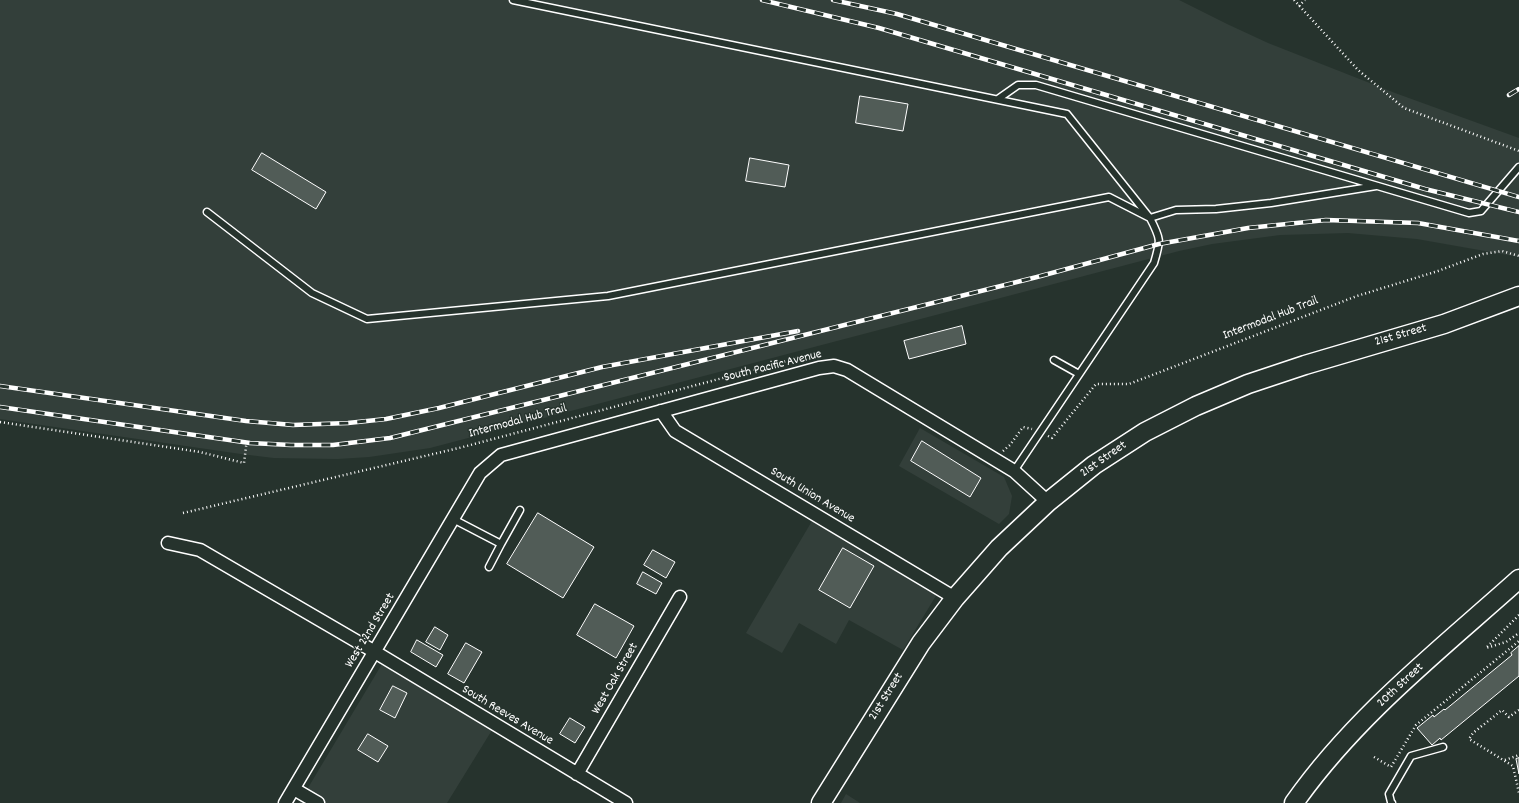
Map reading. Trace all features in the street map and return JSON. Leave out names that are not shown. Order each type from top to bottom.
[{"type":"main road","name":"21st Street","points":[[821,803],[921,643],[956,598],[999,548],[1048,502],[1094,465],[1145,432],[1196,406],[1255,381],[1444,324],[1518,297]]},
{"type":"main road","name":"20th Street","points":[[1294,803],[1352,732],[1400,685],[1519,579]]},
{"type":"street","name":"South Pacific Avenue","points":[[480,473],[501,455],[819,368],[834,366],[847,370],[1014,471],[1048,502]]},
{"type":"street","name":"South Union Avenue","points":[[661,411],[675,431],[956,598]]},
{"type":"street","name":"West 22nd Street","points":[[285,803],[480,473]]},
{"type":"street","name":"South Reeves Avenue","points":[[168,543],[200,550],[375,652],[626,803]]},
{"type":"street","name":"West Oak Street","points":[[577,774],[680,597]]},
{"type":"street","points":[[294,789],[318,803]]},
{"type":"lane","points":[[513,0],[1067,114],[1150,218],[1158,233],[1159,244],[1154,263],[1014,471]]},
{"type":"lane","points":[[998,99],[1018,85],[1036,85],[1469,213],[1481,211],[1519,167]]},
{"type":"lane","points":[[207,212],[312,293],[368,318],[608,296],[1109,197],[1150,218],[1176,210],[1216,209],[1271,203],[1376,186]]},
{"type":"lane","points":[[1054,360],[1079,374]]},
{"type":"lane","points":[[488,567],[520,510]]},
{"type":"lane","points":[[453,518],[501,544]]},
{"type":"lane","points":[[1392,803],[1390,802],[1389,794],[1411,756],[1443,747]]},
{"type":"path","points":[[1294,0],[1358,70],[1404,108],[1519,151]]},
{"type":"path","points":[[1299,6],[1305,0]]},
{"type":"path","name":"Intermodal Hub Trail","points":[[1052,438],[1096,384],[1129,384],[1357,296],[1438,271],[1483,254],[1502,251],[1519,256]]},
{"type":"path","name":"Intermodal Hub Trail","points":[[183,513],[463,447],[813,354],[821,355]]},
{"type":"path","points":[[0,422],[200,452],[244,463],[248,439]]},
{"type":"path","points":[[994,459],[1010,445],[1023,427],[1034,430]]},
{"type":"path","points":[[1519,615],[1486,648],[1506,642],[1519,632]]},
{"type":"path","points":[[1374,757],[1391,767],[1416,725],[1519,642]]},
{"type":"path","points":[[1513,766],[1469,739],[1502,710],[1509,718],[1519,710]]},
{"type":"path","points":[[1504,760],[1519,755]]},
{"type":"path","points":[[1512,758],[1519,793]]},
{"type":"shaded area","points":[[0,0],[1179,0],[1268,43],[1395,93],[1519,138],[1519,257],[1417,239],[1348,233],[1280,235],[1212,244],[1179,251],[430,448],[369,457],[337,459],[274,458],[0,419]]},
{"type":"shaded area","points":[[920,428],[1004,477],[1012,496],[1009,514],[999,524],[899,466]]},
{"type":"shaded area","points":[[812,521],[937,594],[903,650],[849,620],[836,644],[799,623],[782,653],[746,633]]},
{"type":"shaded area","points":[[382,664],[492,730],[447,803],[299,803]]},
{"type":"shaded area","points":[[846,794],[860,803],[841,803]]},
{"type":"building","points":[[860,96],[908,104],[903,131],[856,123]]},
{"type":"building","points":[[262,153],[326,192],[316,209],[252,170]]},
{"type":"building","points":[[750,158],[789,165],[785,187],[746,181]]},
{"type":"building","points":[[962,326],[966,344],[909,359],[904,341]]},
{"type":"building","points":[[922,441],[981,478],[970,497],[911,461]]},
{"type":"building","points":[[538,513],[594,547],[563,598],[507,564]]},
{"type":"building","points":[[843,548],[874,566],[850,608],[819,590]]},
{"type":"building","points":[[653,550],[675,562],[666,578],[644,565]]},
{"type":"building","points":[[643,572],[662,583],[656,594],[637,584]]},
{"type":"building","points":[[595,604],[634,626],[616,658],[577,635]]},
{"type":"building","points":[[435,627],[448,635],[440,650],[426,642]]},
{"type":"building","points":[[417,640],[443,655],[436,667],[411,652]]},
{"type":"building","points":[[466,643],[482,652],[464,683],[448,674]]},
{"type":"building","points":[[1519,646],[1519,676],[1441,740],[1440,738],[1432,745],[1417,728],[1433,715],[1434,717],[1444,709],[1445,710],[1512,655],[1511,653]]},
{"type":"building","points":[[393,686],[407,693],[395,718],[380,710]]},
{"type":"building","points":[[570,718],[585,727],[575,743],[560,734]]},
{"type":"building","points":[[368,734],[388,746],[378,762],[358,750]]},
{"type":"building","points":[[1519,758],[1519,774],[1516,759]]},
{"type":"railway","points":[[762,0],[879,28],[1425,189],[1519,212]]},
{"type":"railway","points":[[833,0],[897,14],[1519,197]]},
{"type":"railway","points":[[1509,95],[1519,89]]},
{"type":"railway","points":[[0,407],[250,443],[333,445],[390,438],[1037,277],[1159,244],[1248,228],[1326,220],[1418,223],[1519,241]]},
{"type":"railway","points":[[0,386],[246,421],[293,425],[348,423],[386,419],[439,408],[602,367],[798,331]]}]
